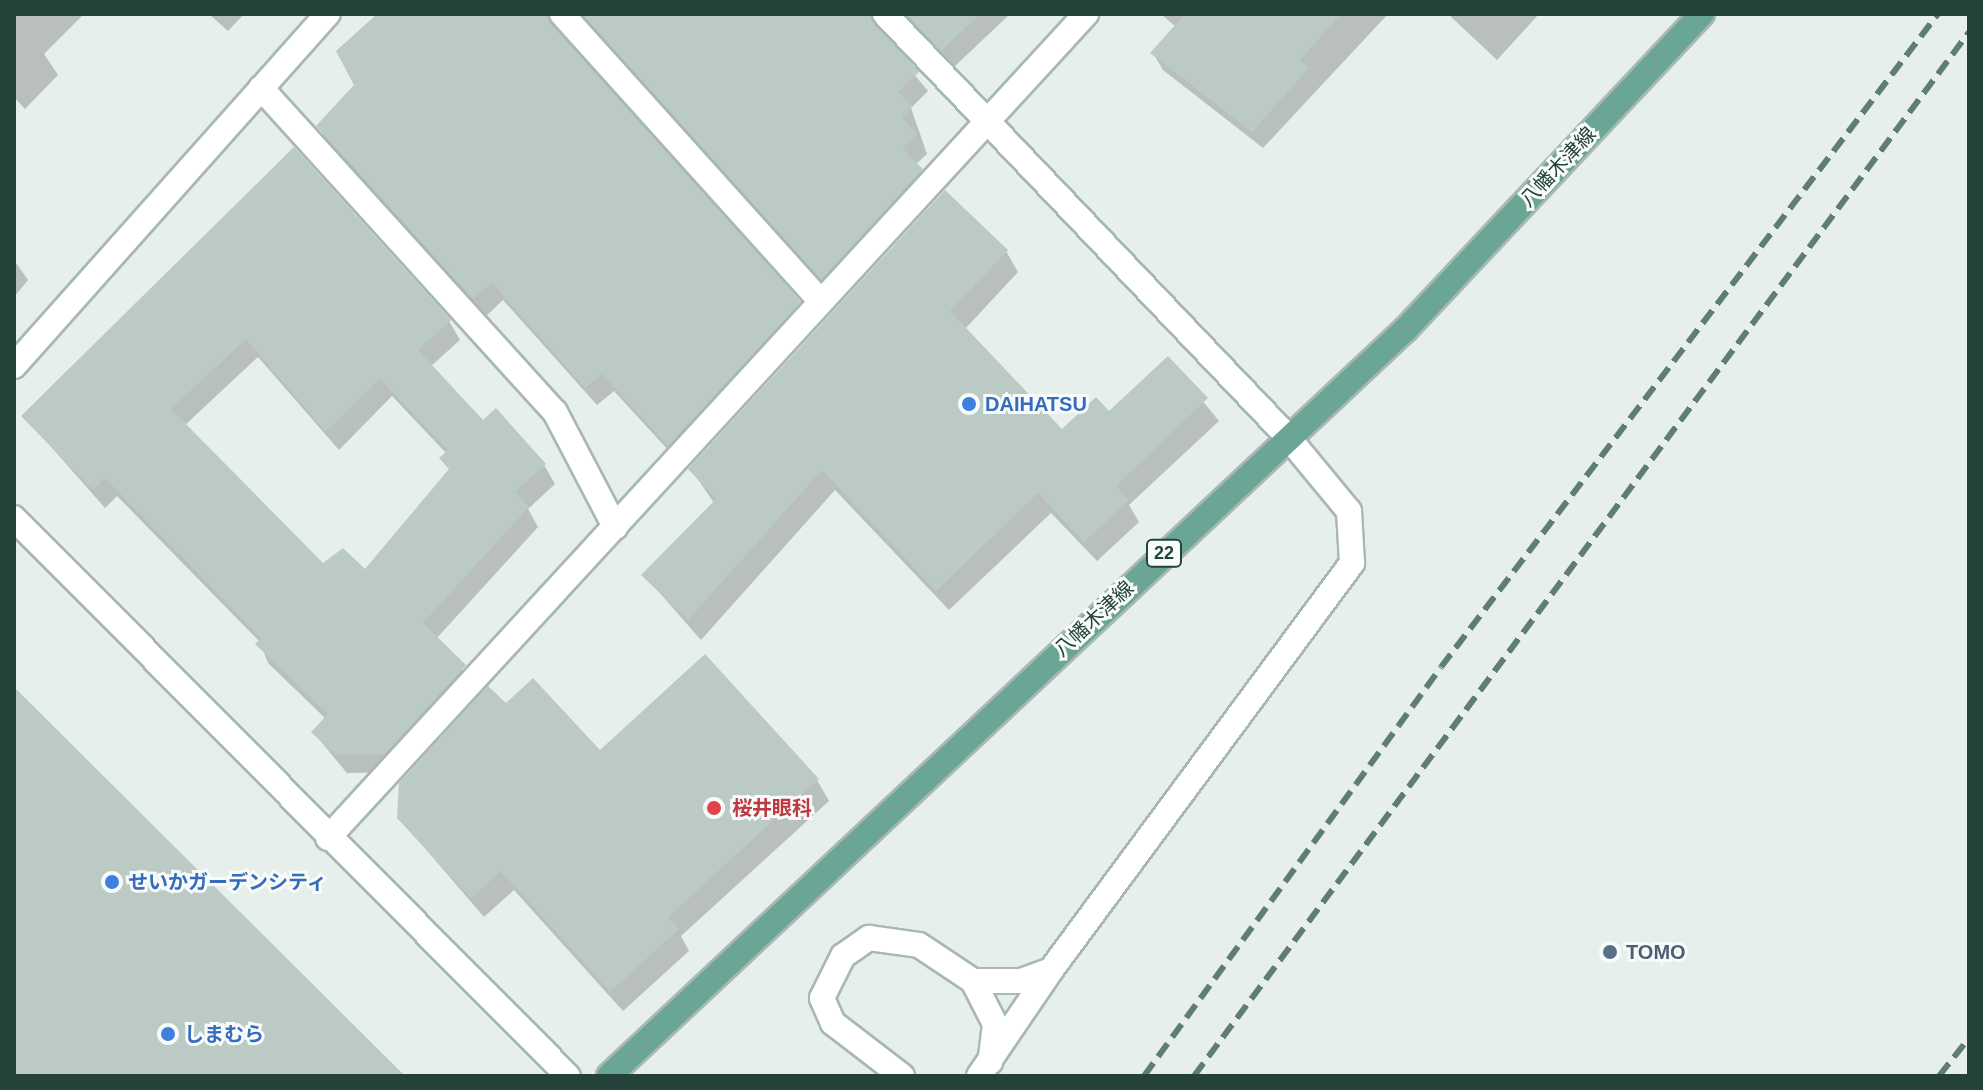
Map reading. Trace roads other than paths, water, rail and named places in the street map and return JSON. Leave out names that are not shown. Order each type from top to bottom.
[{"type":"main road","name":"八幡木津線","points":[[609,1076],[1287,436],[1406,329],[1702,14]]},
{"type":"street","points":[[14,366],[328,14]]},
{"type":"street","points":[[562,14],[820,301]]},
{"type":"street","points":[[885,14],[1287,436],[1349,511],[1352,563],[1051,970],[985,1069]]},
{"type":"street","points":[[328,838],[1086,14]]},
{"type":"street","points":[[261,88],[555,412],[615,527]]},
{"type":"street","points":[[14,518],[328,838],[568,1076]]},
{"type":"street","points":[[902,1076],[833,1023],[822,998],[843,956],[869,938],[895,937],[973,981],[998,984],[1051,970]]},
{"type":"street","points":[[973,981],[995,1024],[985,1069]]},
{"type":"railway","points":[[1144,1076],[1441,667],[1938,14]]},
{"type":"railway","points":[[1194,1076],[1969,32]]},
{"type":"railway","points":[[1939,1076],[1969,1038]]},
{"type":"place","name":"DAIHATSU","points":[[969,404]]},
{"type":"place","name":"桜井眼科","points":[[714,808]]},
{"type":"place","name":"せいかガーデンシティ","points":[[112,882]]},
{"type":"place","name":"TOMO","points":[[1610,952]]},
{"type":"place","name":"しまむら","points":[[168,1034]]}]
